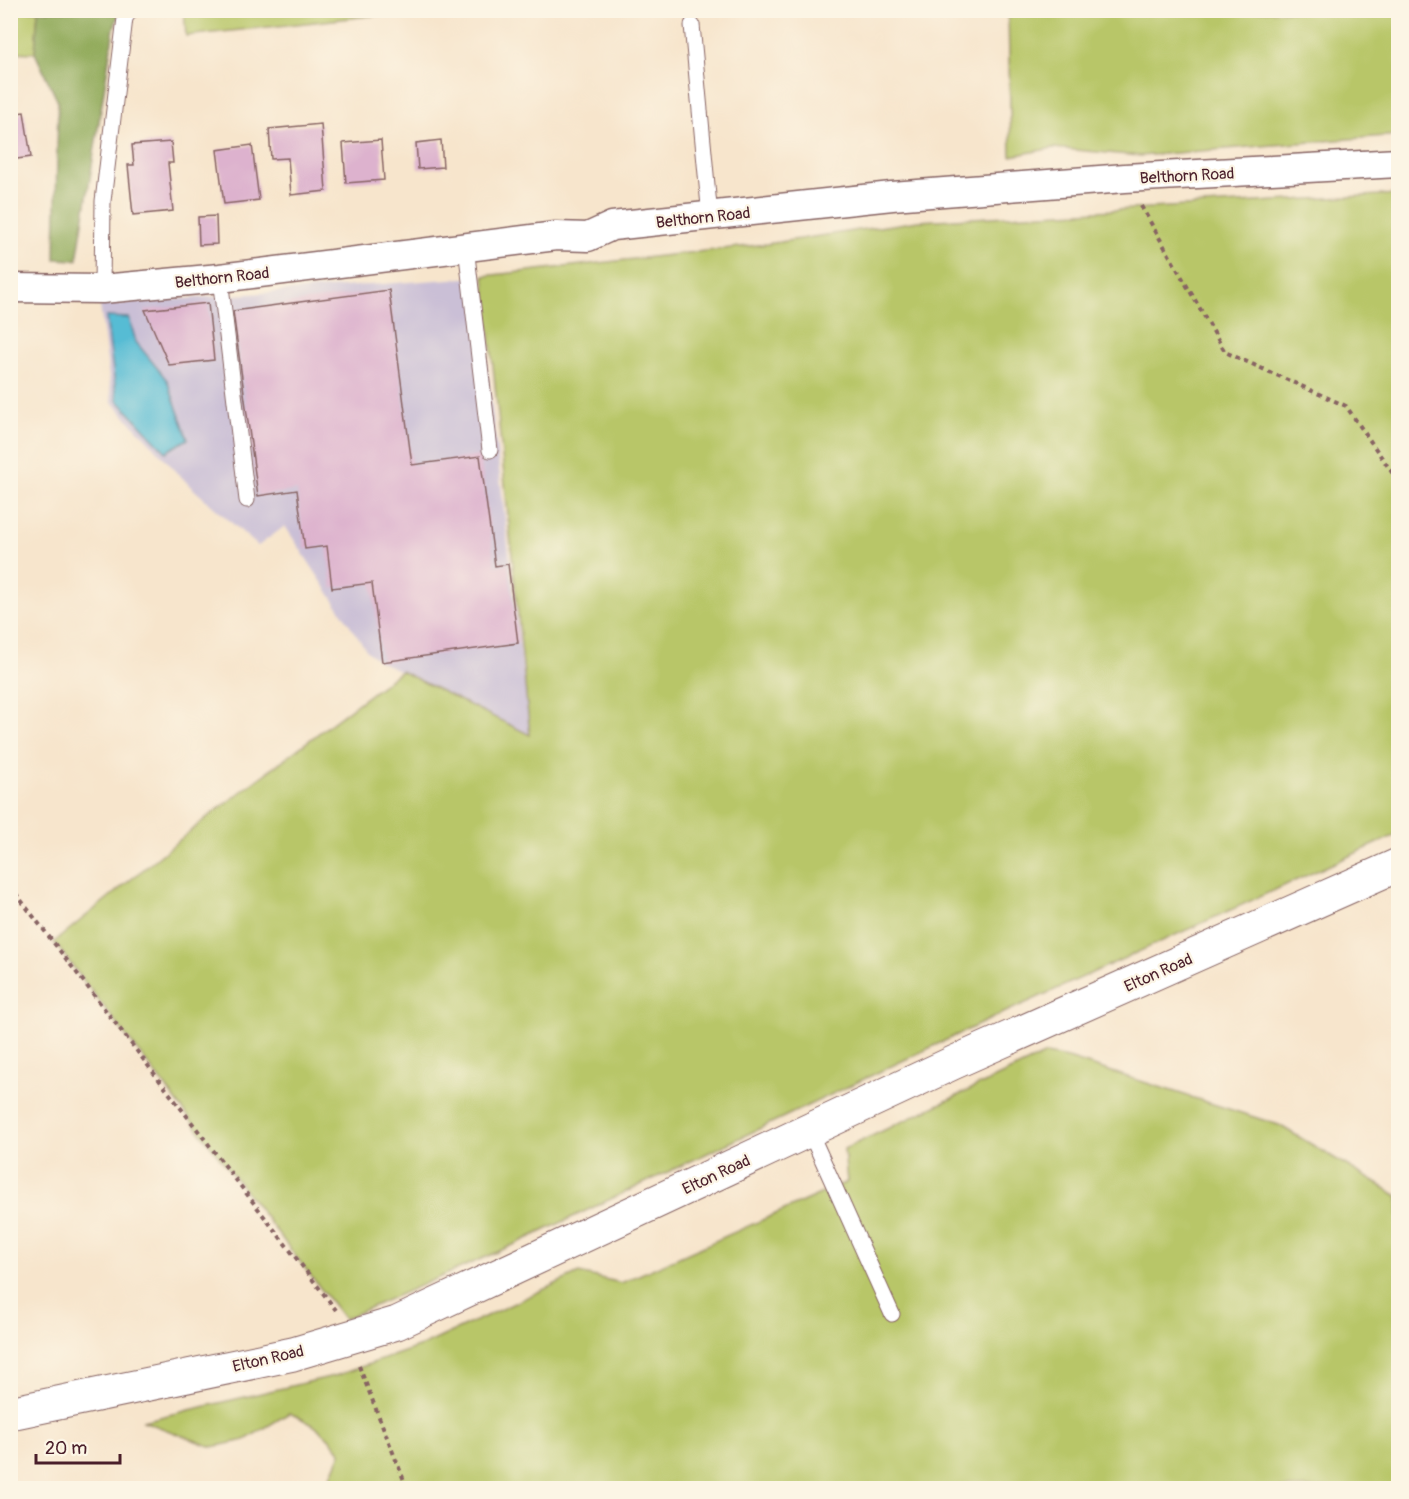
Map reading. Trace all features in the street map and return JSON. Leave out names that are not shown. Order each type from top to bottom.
[{"type":"main road","name":"Elton Road","points":[[10,1413],[293,1354],[397,1323],[955,1062],[1398,865]]},
{"type":"street","name":"Belthorn Road","points":[[10,288],[102,288],[220,278],[556,236],[588,237],[612,226],[892,196],[1125,178],[1398,163]]},
{"type":"lane","points":[[102,288],[103,201],[125,18],[130,10]]},
{"type":"lane","points":[[692,25],[710,217]]},
{"type":"lane","points":[[466,247],[490,450]]},
{"type":"lane","points":[[220,278],[247,500]]},
{"type":"lane","points":[[809,1130],[892,1314]]},
{"type":"path","points":[[1125,178],[1225,352],[1346,406],[1398,481]]},
{"type":"path","points":[[10,886],[336,1310],[407,1488]]},
{"type":"shaded area","points":[[477,277],[530,735],[379,661],[367,651],[285,526],[258,546],[190,486],[112,402],[100,305]]},
{"type":"green space","points":[[11,10],[38,11],[35,53],[11,52]]},
{"type":"green space","points":[[184,10],[415,10],[415,11],[186,36]]},
{"type":"green space","points":[[38,11],[120,11],[114,28],[77,260],[55,259],[58,102],[35,53]]},
{"type":"green space","points":[[1008,11],[1398,11],[1398,135],[1140,156],[1053,148],[1011,156]]},
{"type":"green space","points":[[1398,194],[1398,834],[997,1016],[520,1242],[344,1319],[54,942],[209,816],[401,671],[530,735],[484,276],[767,244],[918,221]]},
{"type":"green space","points":[[1046,1054],[1068,1058],[1279,1125],[1398,1196],[1398,1488],[326,1488],[341,1453],[318,1429],[289,1413],[245,1440],[212,1447],[143,1421],[338,1375],[424,1345],[579,1273],[621,1283],[847,1182],[844,1149]]},
{"type":"water","points":[[106,317],[129,318],[136,342],[167,380],[188,439],[166,452],[117,400]]},
{"type":"building","points":[[24,112],[31,157],[10,160],[10,114]]},
{"type":"building","points":[[321,124],[326,191],[291,195],[288,158],[271,159],[269,129]]},
{"type":"building","points":[[381,140],[384,180],[346,183],[343,143]]},
{"type":"building","points":[[441,140],[443,167],[418,169],[416,143]]},
{"type":"building","points":[[171,142],[173,163],[168,163],[173,211],[133,215],[128,165],[134,165],[132,145]]},
{"type":"building","points":[[252,145],[259,200],[224,204],[217,150]]},
{"type":"building","points":[[216,216],[217,244],[199,245],[198,217]]},
{"type":"building","points":[[389,290],[412,465],[480,456],[495,566],[508,564],[518,643],[382,662],[372,583],[332,588],[327,546],[305,549],[297,490],[258,496],[233,311]]},
{"type":"building","points":[[208,303],[214,360],[169,365],[145,310]]}]
